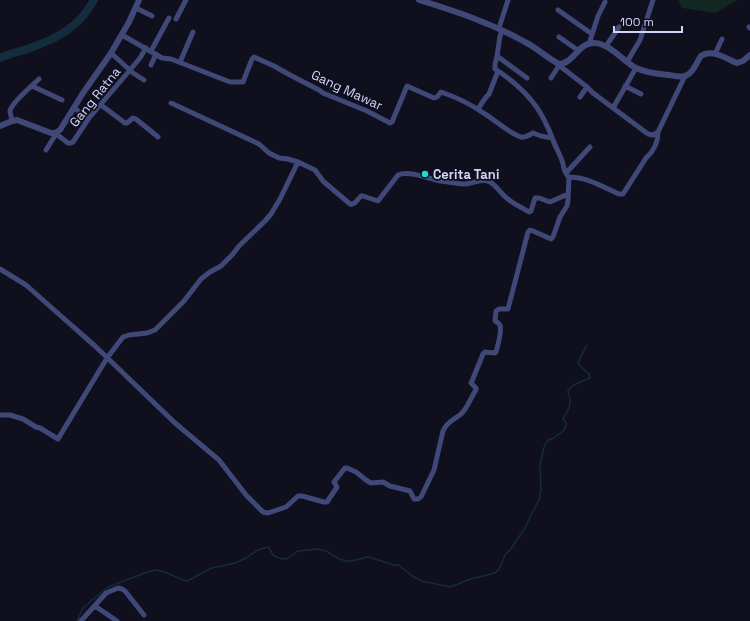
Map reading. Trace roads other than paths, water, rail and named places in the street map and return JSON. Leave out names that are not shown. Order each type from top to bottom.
[{"type":"street","points":[[46,150],[111,53],[122,35],[139,0]]},
{"type":"street","points":[[176,20],[186,0]]},
{"type":"street","points":[[419,0],[478,19],[526,42],[560,65],[587,87],[593,94],[648,134],[653,135],[658,132]]},
{"type":"street","points":[[0,269],[26,286],[107,358],[175,423],[219,460],[246,495],[263,512],[268,513],[286,507],[298,496],[327,502],[337,488],[334,482],[345,468],[356,472],[371,483],[384,482],[390,486],[410,492],[414,499],[418,499],[421,497],[434,470],[445,426],[462,412],[476,390],[472,384],[472,381],[483,354],[485,352],[496,352],[500,336],[500,324],[495,321],[496,311],[499,309],[508,309],[528,232],[530,230],[551,239],[560,217],[567,206],[567,175],[548,126],[530,99],[498,71],[494,65],[497,56],[500,29],[508,0]]},
{"type":"street","points":[[627,62],[640,40],[653,0]]},
{"type":"street","points":[[589,44],[598,16],[605,2]]},
{"type":"street","points":[[136,8],[152,16]]},
{"type":"street","points":[[558,10],[592,34]]},
{"type":"street","points":[[151,65],[154,53],[169,18]]},
{"type":"street","points":[[606,46],[619,27]]},
{"type":"street","points":[[180,62],[193,32]]},
{"type":"street","name":"Gang Mawar","points":[[122,35],[164,58],[180,62],[230,82],[243,82],[254,57],[329,95],[367,111],[390,123],[392,122],[407,86],[434,98],[440,93],[443,93],[478,109],[519,136],[526,137],[533,133],[546,138],[552,138]]},
{"type":"street","points":[[559,37],[579,51]]},
{"type":"street","points":[[714,54],[722,39]]},
{"type":"street","points":[[551,78],[560,65],[565,63],[589,44],[597,43],[606,46],[636,68],[673,76],[685,76]]},
{"type":"street","name":"Gang Ratna","points":[[56,133],[68,143],[73,142],[90,118],[140,58],[146,48]]},
{"type":"street","points":[[111,53],[144,80]]},
{"type":"street","points":[[567,175],[585,179],[619,194],[624,193],[646,158],[651,154],[657,143],[658,132],[685,76],[687,76],[701,56],[707,53],[714,54],[736,63],[743,61],[750,55]]},
{"type":"street","points":[[497,56],[528,78]]},
{"type":"street","points":[[613,108],[636,68]]},
{"type":"street","points":[[478,109],[489,94],[498,71]]},
{"type":"street","points":[[12,121],[10,111],[12,107],[39,79]]},
{"type":"street","points":[[32,86],[62,100]]},
{"type":"street","points":[[625,86],[641,94]]},
{"type":"street","points":[[580,97],[587,87]]},
{"type":"street","points":[[170,103],[259,144],[269,153],[279,158],[298,162],[315,170],[323,181],[350,204],[354,204],[360,196],[378,201],[398,175],[404,173],[462,184],[477,180],[489,181],[509,200],[529,212],[533,208],[535,198],[550,202],[568,194]]},
{"type":"street","points":[[101,105],[126,124],[133,118],[136,119],[158,137]]},
{"type":"street","points":[[74,108],[90,118]]},
{"type":"street","points":[[0,126],[12,121],[21,122],[56,133]]},
{"type":"street","points":[[567,175],[590,147]]},
{"type":"street","points":[[0,415],[10,415],[23,419],[58,439],[107,358],[124,336],[148,333],[158,328],[184,301],[205,275],[221,266],[232,255],[271,214],[298,162]]},
{"type":"street","points":[[81,621],[106,592],[120,588],[125,591],[144,615]]},
{"type":"street","points":[[95,606],[117,621]]},
{"type":"waterway","points":[[0,58],[48,41],[69,29],[80,20],[94,0]]},
{"type":"waterway","points":[[77,621],[83,608],[108,587],[150,571],[157,570],[187,581],[212,568],[235,563],[258,550],[268,547],[273,555],[283,559],[287,559],[298,551],[318,549],[326,551],[339,559],[347,561],[367,557],[372,558],[394,565],[399,565],[412,576],[422,581],[450,587],[471,579],[495,573],[499,569],[505,555],[525,528],[539,500],[541,490],[540,465],[544,447],[548,440],[554,438],[563,431],[566,426],[563,419],[570,406],[568,391],[574,385],[590,378],[589,374],[578,363],[587,345]]},
{"type":"place","name":"Cerita Tani","points":[[425,174]]}]
